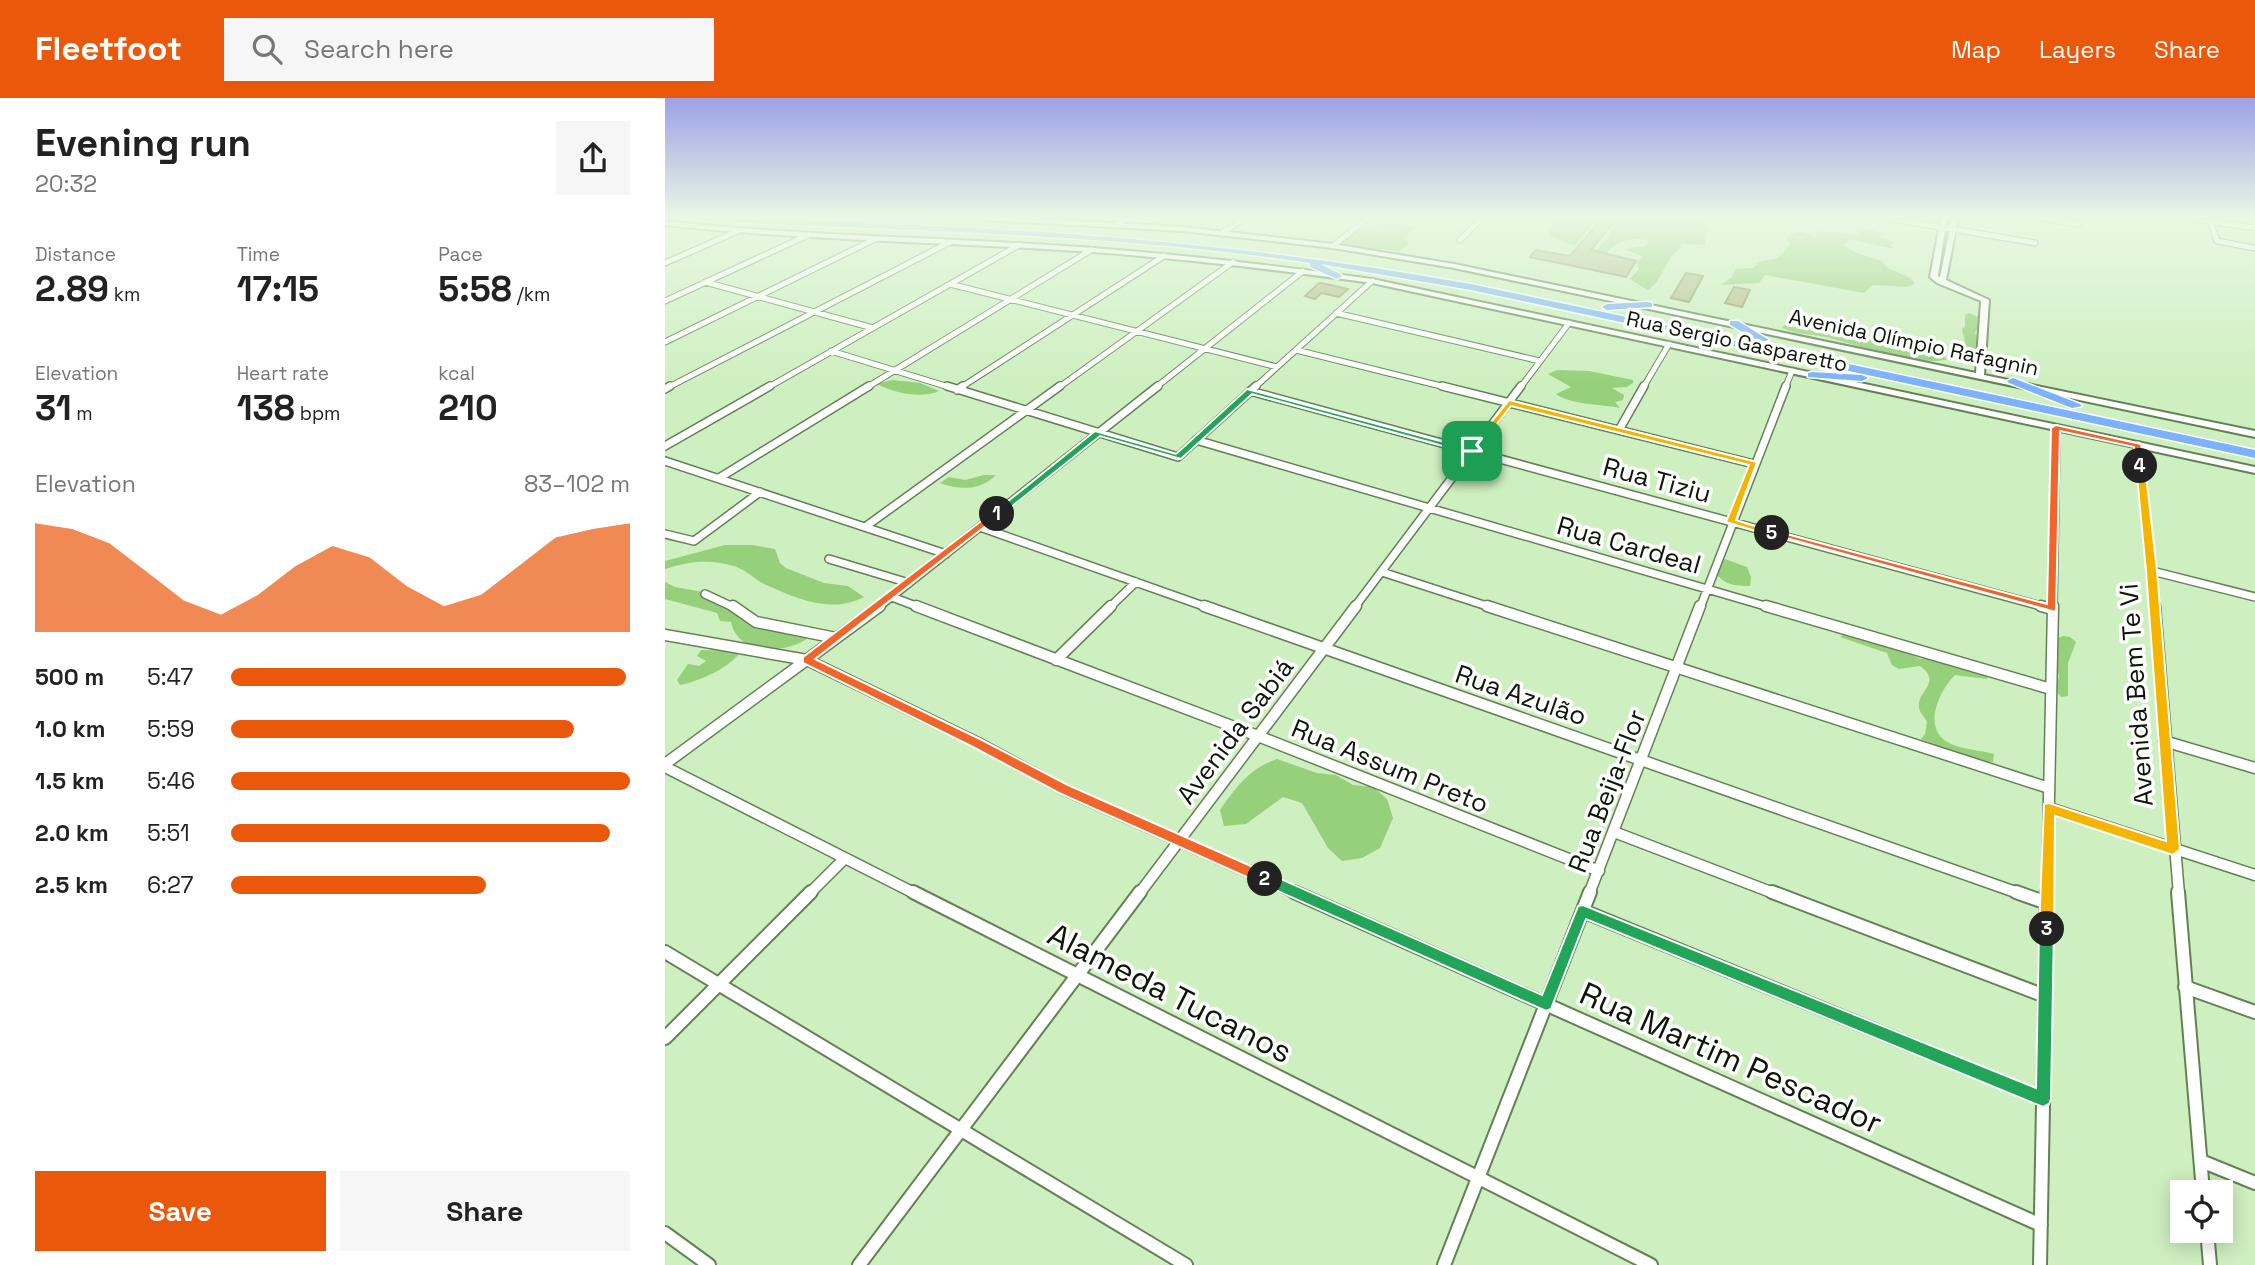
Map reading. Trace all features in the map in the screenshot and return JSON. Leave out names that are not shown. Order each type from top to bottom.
[{"type":"highway","points":[[1329,272],[1337,276]]},
{"type":"highway","points":[[1384,272],[1471,287],[2255,454]]},
{"type":"highway","points":[[1428,272],[1607,307],[2255,446]]},
{"type":"highway","points":[[1607,307],[1617,298]]},
{"type":"highway","points":[[1607,307],[1648,305]]},
{"type":"highway","points":[[1734,323],[1764,341]]},
{"type":"highway","points":[[1812,375],[1918,382]]},
{"type":"highway","points":[[2013,381],[2076,406]]},
{"type":"main road","name":"Avenida Olímpio Rafagnin","points":[[1980,375],[2255,434]]},
{"type":"street","points":[[665,301],[726,272]]},
{"type":"street","points":[[665,342],[809,272]]},
{"type":"street","points":[[665,389],[890,272]]},
{"type":"street","points":[[665,446],[971,272]]},
{"type":"street","points":[[719,478],[1054,272]]},
{"type":"street","points":[[957,390],[1138,272]]},
{"type":"street","points":[[865,527],[1218,272]]},
{"type":"street","points":[[665,766],[891,597],[1301,272]]},
{"type":"street","name":"Rua Sergio Gasparetto","points":[[1313,272],[1569,323],[2255,470]]},
{"type":"street","name":"Avenida Olímpio Rafagnin","points":[[1491,272],[1980,375]]},
{"type":"street","points":[[1933,272],[1934,277],[1940,281],[1985,300],[1980,375]]},
{"type":"street","points":[[1940,281],[1945,272]]},
{"type":"street","points":[[705,282],[873,328]]},
{"type":"street","points":[[831,351],[1178,457],[1372,282]]},
{"type":"street","points":[[950,284],[1277,367]]},
{"type":"street","points":[[1336,313],[1540,361]]},
{"type":"street","name":"Avenida Sabiá","points":[[859,1265],[1569,323]]},
{"type":"street","points":[[1619,430],[1669,344]]},
{"type":"street","points":[[1296,350],[1754,464]]},
{"type":"street","name":"Rua Beija-Flor","points":[[1444,1265],[1792,371]]},
{"type":"street","name":"Rua Tiziu","points":[[1250,391],[2052,609]]},
{"type":"street","points":[[2041,1265],[2056,428]]},
{"type":"street","name":"Rua Cardeal","points":[[1196,440],[2051,689]]},
{"type":"street","name":"Avenida Bem Te Vi","points":[[2138,445],[2202,1180]]},
{"type":"street","points":[[665,461],[946,554]]},
{"type":"street","points":[[665,534],[694,541],[760,492]]},
{"type":"street","name":"Rua Azulão","points":[[980,527],[2047,903]]},
{"type":"street","points":[[829,559],[909,583]]},
{"type":"street","points":[[2151,571],[2255,597]]},
{"type":"street","points":[[1382,572],[2049,789]]},
{"type":"street","points":[[1056,660],[1136,582]]},
{"type":"street","points":[[705,594],[728,603],[756,622],[836,638]]},
{"type":"street","name":"Rua Assum Preto","points":[[891,597],[1258,736],[1599,870]]},
{"type":"street","name":"Rua Martim Pescador","points":[[665,635],[807,660],[978,743],[1063,789],[2041,1225]]},
{"type":"street","points":[[2164,741],[2255,768]]},
{"type":"street","name":"Alameda Tucanos","points":[[665,766],[1651,1265]]},
{"type":"street","points":[[2049,808],[2255,876]]},
{"type":"street","points":[[1614,832],[2045,996]]},
{"type":"street","points":[[665,1038],[845,858]]},
{"type":"street","points":[[1583,911],[2043,1099]]},
{"type":"street","points":[[665,952],[1187,1265]]},
{"type":"street","points":[[2185,987],[2255,1012]]},
{"type":"street","points":[[2201,1161],[2255,1183]]},
{"type":"street","points":[[665,1233],[709,1265]]},
{"type":"street","points":[[2208,1243],[2210,1265]]},
{"type":"green space","points":[[1636,272],[1662,272],[1647,290],[1630,279]]},
{"type":"green space","points":[[1734,272],[1898,272],[1912,279],[1914,284],[1907,287],[1873,285],[1864,293],[1765,275],[1759,283],[1721,285]]},
{"type":"green space","points":[[1969,313],[1981,318],[1977,323],[1980,326],[1975,332],[1981,355],[1978,362],[1960,355],[1960,346],[1965,343],[1962,329],[1965,327],[1965,315]]},
{"type":"green space","points":[[1784,325],[1823,333],[1852,335],[1864,341],[1880,338],[1888,341],[1886,346],[1933,353],[1947,359],[1936,361],[1906,358],[1830,338],[1794,332],[1782,328]]},
{"type":"green space","points":[[1557,370],[1589,371],[1633,380],[1633,383],[1627,387],[1612,388],[1624,395],[1623,400],[1615,402],[1620,408],[1578,402],[1556,394],[1571,387],[1548,374]]},
{"type":"green space","points":[[892,380],[920,383],[939,391],[925,395],[908,394],[877,384]]},
{"type":"green space","points":[[996,475],[983,484],[969,488],[940,483],[949,477],[965,480]]},
{"type":"green space","points":[[725,545],[752,545],[775,549],[780,563],[786,568],[824,583],[848,586],[864,597],[839,604],[815,603],[766,585],[739,568],[716,562],[683,564],[665,569],[665,561]]},
{"type":"green space","points":[[1725,559],[1747,567],[1751,577],[1750,586],[1730,584],[1718,576],[1715,572]]},
{"type":"green space","points":[[665,582],[675,587],[720,595],[727,607],[737,616],[760,626],[815,632],[795,645],[769,649],[756,647],[744,642],[736,634],[731,622],[720,621],[717,613],[665,599]]},
{"type":"green space","points":[[1845,634],[1897,648],[1920,659],[1935,658],[1957,668],[1989,674],[1987,679],[1955,675],[1938,701],[1935,721],[1942,738],[1956,746],[1994,754],[1993,762],[1976,761],[1921,739],[1925,734],[1927,722],[1919,709],[1919,701],[1929,682],[1926,672],[1920,666],[1899,669],[1892,665],[1887,653],[1840,637]]},
{"type":"green space","points":[[2063,636],[2076,642],[2068,663],[2068,696],[2061,697],[2056,691],[2059,676],[2054,659],[2056,639]]},
{"type":"green space","points":[[701,650],[741,651],[713,673],[680,685],[677,680],[688,664],[699,666],[706,661],[697,656]]},
{"type":"green space","points":[[1277,759],[1317,773],[1336,775],[1353,785],[1373,787],[1387,799],[1393,818],[1380,848],[1362,858],[1342,861],[1328,848],[1302,803],[1283,797],[1246,824],[1224,826],[1220,810],[1232,793],[1251,773]]},
{"type":"building","points":[[1604,272],[1629,272],[1626,277]]},
{"type":"building","points":[[1686,273],[1703,276],[1689,302],[1671,298]]},
{"type":"building","points":[[1319,283],[1348,289],[1339,297],[1321,293],[1315,299],[1305,296]]},
{"type":"building","points":[[1734,287],[1750,290],[1742,307],[1725,303]]},
{"type":"route","points":[[1250,391],[1472,451],[1509,403],[1754,464],[1731,522],[2052,609],[2056,428],[2138,445],[2173,849],[2049,808],[2043,1099],[1583,911],[1546,1004],[1063,789],[978,743],[807,660],[1098,433],[1178,457],[1250,391]]}]
